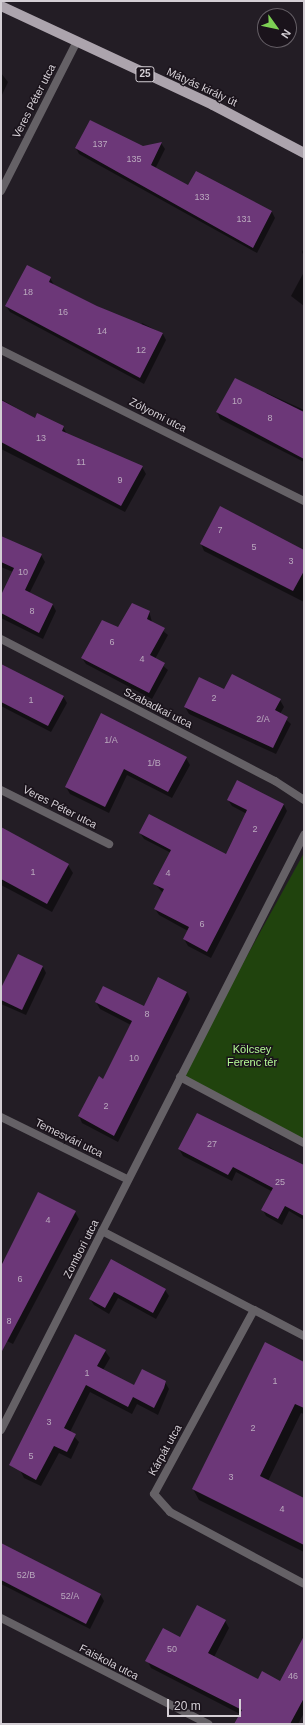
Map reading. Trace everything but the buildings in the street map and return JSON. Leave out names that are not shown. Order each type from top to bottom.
[{"type":"main road","name":"Mátyás király út","points":[[1,6],[76,43],[213,105],[304,153]]},
{"type":"street","name":"Veres Péter utca","points":[[1,191],[76,43]]},
{"type":"street","name":"Zólyomi utca","points":[[1,350],[304,501]]},
{"type":"street","name":"Szabadkai utca","points":[[1,639],[275,781],[304,800]]},
{"type":"street","name":"Veres Péter utca","points":[[1,790],[109,844]]},
{"type":"street","points":[[304,835],[180,1078],[304,1143]]},
{"type":"street","name":"Zombori utca","points":[[1,1430],[127,1179],[180,1078]]},
{"type":"street","name":"Temesvári utca","points":[[1,1117],[127,1179]]},
{"type":"street","points":[[102,1231],[304,1336]]},
{"type":"street","name":"Kárpát utca","points":[[254,1310],[154,1494],[170,1512],[304,1584]]},
{"type":"street","name":"Faiskola utca","points":[[1,1618],[208,1724]]},
{"type":"green space","name":"Kölcsey Ferenc tér","points":[[304,853],[304,1143],[180,1077]]}]
